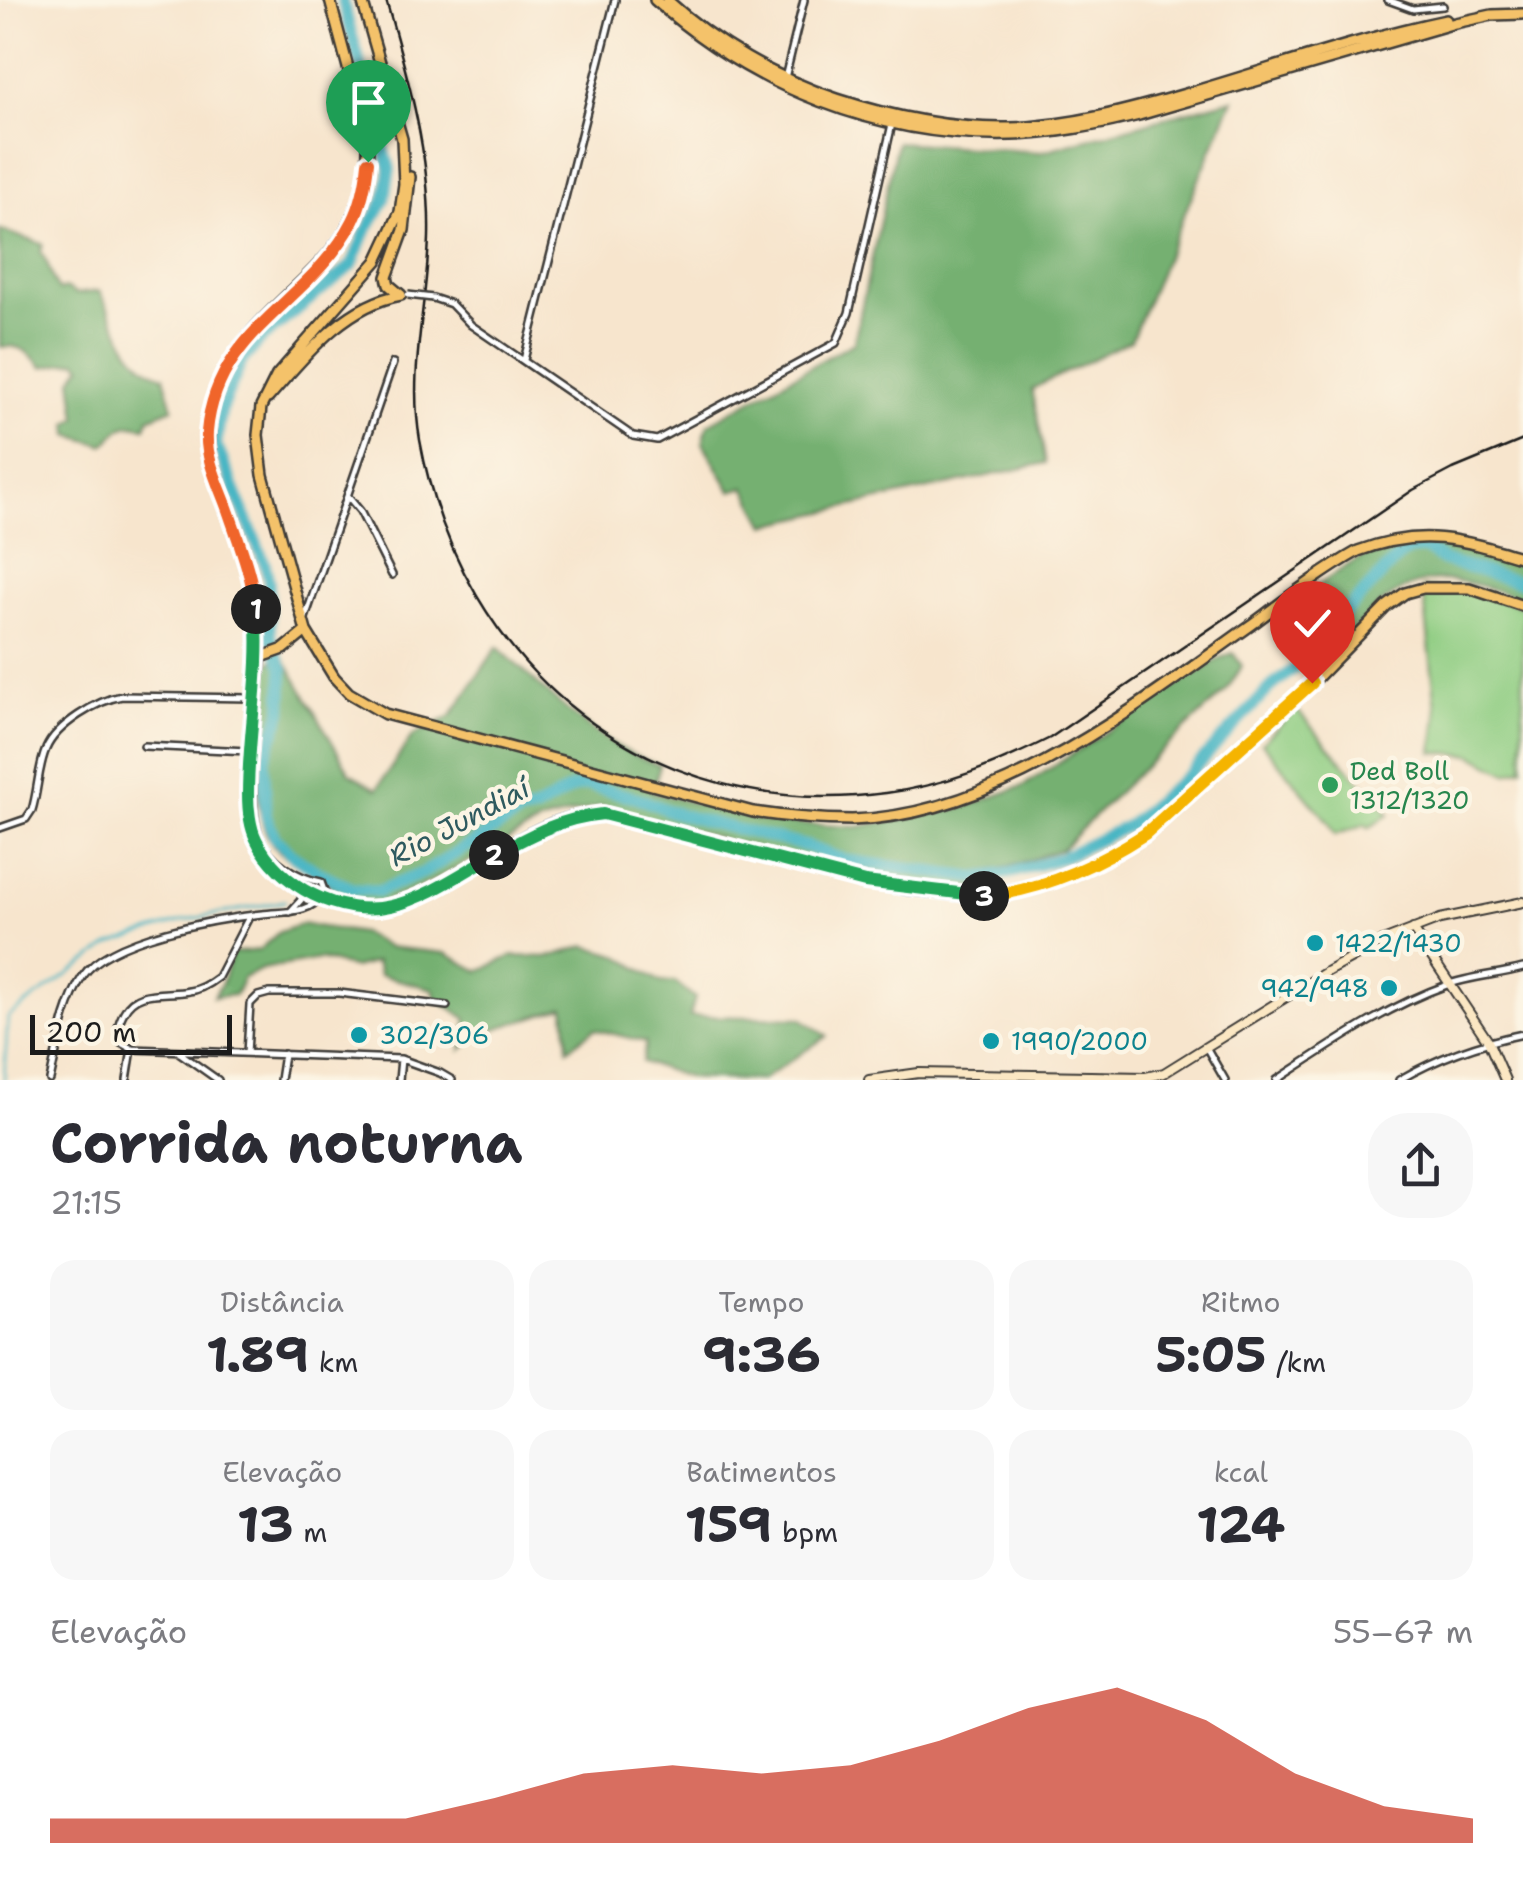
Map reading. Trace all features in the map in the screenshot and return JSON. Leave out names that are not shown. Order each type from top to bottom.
[{"type":"main road","points":[[330,0],[368,144],[360,202],[340,241],[318,269],[239,347],[218,390],[207,435],[212,468],[251,581],[257,614],[262,659],[248,796],[254,835],[302,894],[317,902],[354,908],[393,906],[417,897],[544,828],[572,817],[603,814],[878,884],[974,896],[1028,888],[1101,861],[1145,834],[1312,683],[1387,606],[1406,593],[1423,588],[1469,588],[1523,606]]},
{"type":"main road","points":[[362,0],[410,184],[407,214],[386,277],[389,285],[404,295]]},
{"type":"main road","points":[[655,0],[708,43],[772,80],[834,106],[892,124],[1011,135],[1096,126],[1455,23],[1523,12]]},
{"type":"main road","points":[[667,0],[714,37],[785,78],[851,104],[924,121],[1008,128],[1044,126],[1136,108],[1428,24],[1492,11],[1523,12]]},
{"type":"main road","points":[[404,154],[402,199],[387,245],[366,275],[284,364],[261,407],[258,435],[260,461],[305,628],[334,677],[350,693],[402,720],[753,812],[802,819],[855,820],[904,814],[954,802],[1024,773],[1149,696],[1337,563],[1386,540],[1433,536],[1523,558]]},
{"type":"main road","points":[[261,407],[304,356],[353,313],[371,302],[404,295]]},
{"type":"main road","points":[[262,659],[292,644],[305,628]]},
{"type":"main road","points":[[869,1080],[920,1076],[1146,1078],[1173,1068],[1328,971],[1413,928],[1440,918],[1523,902]]},
{"type":"main road","points":[[1413,928],[1488,1041],[1502,1078]]},
{"type":"street","points":[[524,360],[616,0]]},
{"type":"street","points":[[785,78],[804,0]]},
{"type":"street","points":[[1388,0],[1413,9],[1444,6]]},
{"type":"street","points":[[404,295],[447,301],[460,315],[633,436],[651,441],[677,431],[836,343],[849,313],[892,124]]},
{"type":"street","points":[[305,628],[393,363]]},
{"type":"street","points":[[348,498],[360,510],[392,575]]},
{"type":"street","points":[[0,828],[26,820],[49,742],[86,709],[122,696],[233,700],[257,697]]},
{"type":"street","points":[[50,1080],[75,991],[84,974],[117,948],[223,918],[287,914],[317,902],[325,888],[320,882],[294,874],[271,854],[260,837],[253,792],[254,751],[144,746]]},
{"type":"street","points":[[287,914],[302,894]]},
{"type":"street","points":[[249,917],[218,978],[191,991],[152,993],[128,1004],[118,1026],[118,1037],[132,1050],[400,1059],[452,1080]]},
{"type":"street","points":[[1277,1080],[1374,1018],[1450,983],[1523,968]]},
{"type":"street","points":[[247,1053],[250,1004],[269,993],[340,993],[447,1006]]},
{"type":"street","points":[[1399,1080],[1452,1053],[1523,1034]]},
{"type":"street","points":[[1206,1047],[1225,1080]]},
{"type":"street","points":[[127,1080],[132,1050]]},
{"type":"street","points":[[175,1050],[218,1080]]},
{"type":"street","points":[[280,1080],[284,1054]]},
{"type":"street","points":[[399,1080],[400,1059]]},
{"type":"green space","points":[[1233,99],[1131,340],[1032,389],[1046,463],[766,525],[745,487],[731,491],[703,443],[708,424],[854,342],[897,142],[1040,152]]},
{"type":"green space","points":[[0,230],[43,244],[41,252],[59,290],[65,288],[76,294],[99,291],[131,352],[164,376],[173,408],[149,418],[146,427],[123,427],[103,445],[69,435],[68,424],[77,418],[72,379],[82,366],[77,361],[43,367],[19,348],[0,347]]},
{"type":"green space","points":[[1420,541],[1453,544],[1523,567],[1523,600],[1465,583],[1422,583],[1383,602],[1340,644],[1298,601],[1368,555]]},
{"type":"green space","points":[[1423,588],[1469,588],[1523,607],[1523,768],[1507,773],[1472,755],[1433,752],[1437,716]]},
{"type":"green space","points":[[497,647],[594,731],[660,765],[652,792],[767,822],[857,827],[964,807],[1023,786],[1220,658],[1233,653],[1242,666],[1227,690],[1062,849],[979,873],[974,889],[921,885],[829,868],[602,806],[542,822],[419,888],[375,905],[340,898],[320,878],[279,851],[268,836],[258,792],[258,738],[268,663],[283,656],[350,773],[377,789],[412,736],[451,716]]},
{"type":"green space","name":"Ded Boll 1312/1320","points":[[1296,709],[1389,814],[1369,828],[1366,824],[1335,835],[1262,743]]},
{"type":"green space","points":[[302,924],[362,933],[387,947],[445,953],[479,971],[512,956],[549,957],[586,946],[617,955],[661,982],[675,982],[695,998],[690,1016],[801,1018],[827,1036],[762,1080],[689,1078],[642,1062],[646,1042],[594,1029],[568,1049],[565,1007],[482,1033],[461,1050],[467,1019],[435,998],[433,989],[379,975],[376,962],[353,968],[320,959],[262,969],[243,978],[235,995],[213,997],[232,953],[259,950],[279,932]]},
{"type":"waterway","name":"Rio Jundiaí","points":[[342,0],[390,169],[385,199],[352,265],[261,339],[242,361],[222,407],[216,444],[265,564],[270,636],[283,668],[282,712],[264,760],[266,816],[275,838],[316,871],[353,889],[379,891],[425,872],[520,814],[586,785],[844,860],[975,878],[1011,873],[1061,858],[1129,825],[1190,773],[1271,687],[1321,647],[1345,613],[1400,555],[1426,549],[1444,561],[1523,583]]},
{"type":"waterway","name":"Rio Jundiaí","points":[[344,891],[353,889]]},
{"type":"waterway","points":[[4,1080],[8,1017],[110,945],[181,921],[285,901]]},
{"type":"railway","points":[[386,0],[410,87],[426,177],[429,237],[417,364],[417,415],[442,522],[477,596],[524,660],[580,714],[646,755],[720,783],[800,796],[886,793],[970,773],[1050,738],[1413,490],[1523,440]]},
{"type":"place","name":"Ded Boll 1312/1320","points":[[1330,785]]},
{"type":"place","name":"1422/1430","points":[[1315,943]]},
{"type":"place","name":"942/948","points":[[1389,988]]},
{"type":"place","name":"302/306","points":[[359,1035]]},
{"type":"place","name":"1990/2000","points":[[991,1041]]},
{"type":"route","points":[[368,162],[366,183],[353,222],[318,269],[239,347],[210,410],[207,435],[212,468],[248,566],[257,614],[248,796],[254,835],[264,852],[302,889],[354,908],[393,906],[417,897],[544,828],[572,817],[603,814],[865,882],[974,896],[995,895],[1028,888],[1101,861],[1145,834],[1312,683]]}]
